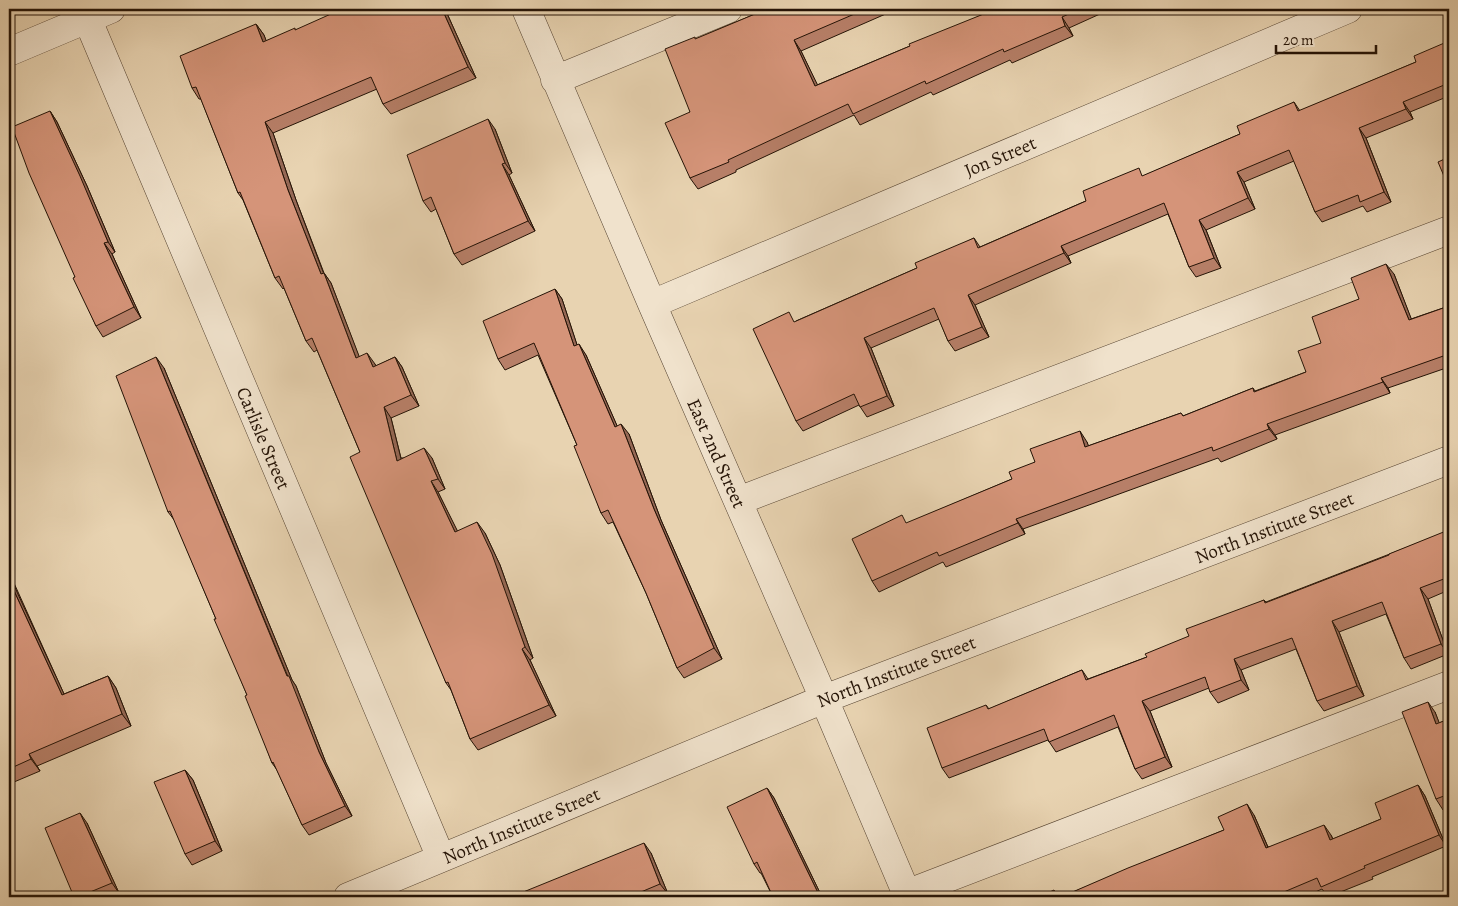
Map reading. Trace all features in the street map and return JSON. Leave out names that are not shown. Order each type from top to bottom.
[{"type":"street","name":"East 2nd Street","points":[[526,9],[907,896]]},
{"type":"street","points":[[555,80],[728,9]]},
{"type":"street","name":"Jon Street","points":[[652,304],[1348,9]]},
{"type":"street","points":[[9,52],[99,14]]},
{"type":"street","name":"Carlisle Street","points":[[99,14],[441,858]]},
{"type":"street","points":[[738,501],[1449,230]]},
{"type":"street","name":"North Institute Street","points":[[348,897],[824,699],[1449,460]]},
{"type":"street","points":[[907,896],[1449,685]]},
{"type":"building","points":[[342,9],[442,9],[468,67],[383,104],[371,77],[265,122],[288,190],[321,274],[324,273],[356,358],[367,353],[373,367],[395,357],[411,395],[384,407],[397,461],[424,448],[438,479],[431,481],[455,532],[477,522],[492,554],[525,647],[522,649],[549,705],[470,739],[448,682],[446,683],[350,457],[360,452],[312,338],[306,341],[279,276],[275,278],[240,192],[238,193],[196,87],[192,88],[180,56],[256,24],[263,42]]},
{"type":"building","points":[[767,9],[866,9],[794,40],[815,86],[910,46],[909,44],[996,9],[1080,9],[1062,17],[1065,26],[1004,52],[1003,49],[926,84],[925,81],[853,114],[848,104],[728,160],[729,162],[690,178],[665,123],[690,112],[665,49],[695,37],[695,39]]},
{"type":"building","points":[[1449,41],[1449,83],[1403,102],[1406,109],[1359,128],[1384,192],[1360,202],[1358,195],[1315,212],[1289,150],[1237,172],[1248,198],[1199,220],[1214,258],[1189,267],[1164,203],[1061,246],[1064,253],[968,295],[982,327],[948,341],[934,308],[864,338],[887,396],[860,407],[854,394],[796,421],[753,329],[789,312],[794,322],[917,268],[915,263],[974,238],[978,248],[1086,201],[1083,191],[1139,168],[1142,176],[1240,134],[1237,126],[1294,102],[1298,111],[1416,62],[1414,56]]},
{"type":"building","points":[[50,111],[108,242],[104,243],[134,307],[96,326],[73,278],[75,277],[29,173],[12,127]]},
{"type":"building","points":[[488,119],[505,163],[502,164],[528,221],[454,254],[431,197],[423,201],[407,155]]},
{"type":"building","points":[[1449,157],[1449,188],[1438,162]]},
{"type":"building","points":[[1386,264],[1409,320],[1449,306],[1449,354],[1381,378],[1383,382],[1267,424],[1269,429],[1213,451],[1212,447],[1016,519],[1018,523],[939,556],[937,552],[872,581],[852,539],[902,515],[906,523],[1012,479],[1009,472],[1035,462],[1030,449],[1080,431],[1085,447],[1181,413],[1183,416],[1253,388],[1254,392],[1306,372],[1298,351],[1321,343],[1312,317],[1359,299],[1351,278]]},
{"type":"building","points":[[555,289],[574,346],[579,344],[615,427],[621,424],[654,509],[714,648],[677,668],[646,593],[608,510],[601,513],[574,446],[577,445],[534,343],[498,359],[483,321]]},
{"type":"building","points":[[156,357],[287,676],[289,676],[319,752],[345,806],[302,825],[272,763],[245,696],[247,695],[214,619],[216,619],[170,511],[168,512],[116,376]]},
{"type":"building","points":[[1446,531],[1446,533],[1449,531],[1449,577],[1420,588],[1441,644],[1404,658],[1382,602],[1332,621],[1357,686],[1317,701],[1292,638],[1234,659],[1241,680],[1210,692],[1205,677],[1142,701],[1165,757],[1135,769],[1114,715],[1049,742],[1044,729],[942,768],[927,728],[986,705],[988,709],[1082,670],[1086,680],[1147,657],[1145,654],[1189,636],[1186,629],[1264,600],[1265,603]]},
{"type":"building","points":[[9,580],[62,695],[108,676],[122,714],[29,754],[31,759],[9,769],[9,720],[11,719],[9,714]]},
{"type":"building","points":[[1428,702],[1436,724],[1449,719],[1449,794],[1436,799],[1402,712]]},
{"type":"building","points":[[185,770],[215,841],[185,854],[154,782]]},
{"type":"building","points":[[1418,785],[1439,835],[1364,866],[1365,868],[1321,887],[1317,878],[1272,897],[1061,897],[1224,830],[1218,817],[1247,804],[1266,848],[1324,825],[1330,840],[1381,819],[1375,803]]},
{"type":"building","points":[[767,788],[820,897],[773,897],[757,862],[754,864],[727,807]]},
{"type":"building","points":[[80,813],[112,883],[74,897],[45,828]]},
{"type":"building","points":[[644,843],[660,884],[629,897],[511,897]]},
{"type":"building","points":[[1054,890],[1058,897],[1039,897]]}]
